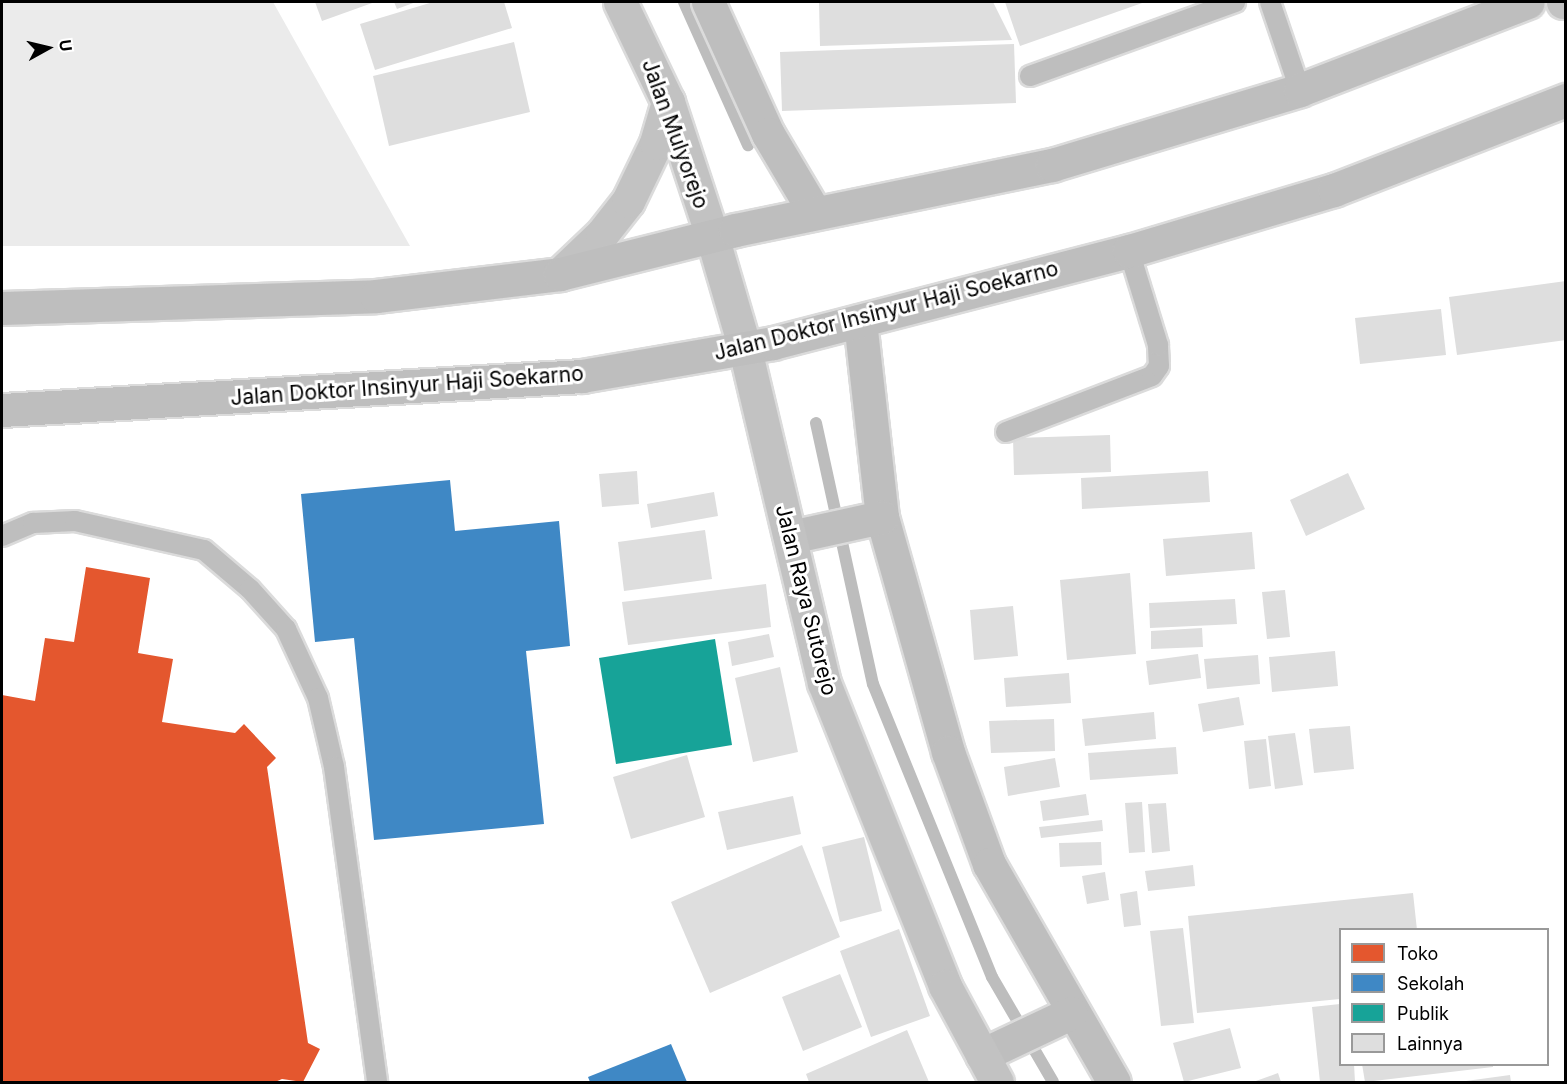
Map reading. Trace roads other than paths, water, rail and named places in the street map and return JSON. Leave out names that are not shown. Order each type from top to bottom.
[{"type":"main road","name":"Jalan Mulyorejo","points":[[620,2],[668,102],[724,233]]},
{"type":"main road","points":[[708,2],[768,134],[815,213]]},
{"type":"main road","points":[[2,308],[376,296],[560,274],[724,233],[1052,165],[1300,90],[1528,2]]},
{"type":"main road","name":"Jalan Doktor Insinyur Haji Soekarno","points":[[2,410],[582,376],[759,346],[1129,251],[1334,190],[1566,100]]},
{"type":"main road","points":[[560,274],[602,234],[628,201],[656,143],[668,102]]},
{"type":"main road","name":"Jalan Raya Sutorejo","points":[[724,233],[759,346],[800,534],[824,683],[945,986],[994,1061]]},
{"type":"main road","points":[[846,324],[875,518],[948,752],[989,864],[1059,1019],[1114,1083]]},
{"type":"main road","points":[[800,534],[875,518]]},
{"type":"main road","points":[[994,1061],[1059,1019]]},
{"type":"lane","points":[[1030,76],[1235,2]]},
{"type":"lane","points":[[1270,2],[1300,90]]},
{"type":"lane","points":[[1006,432],[1152,376],[1159,366],[1158,345],[1129,251]]},
{"type":"lane","points":[[2,536],[33,523],[75,521],[204,550],[250,589],[286,629],[318,698],[334,767],[377,1083]]},
{"type":"waterway","points":[[684,2],[748,145]]},
{"type":"waterway","points":[[816,423],[873,684],[992,977],[1053,1082]]}]
